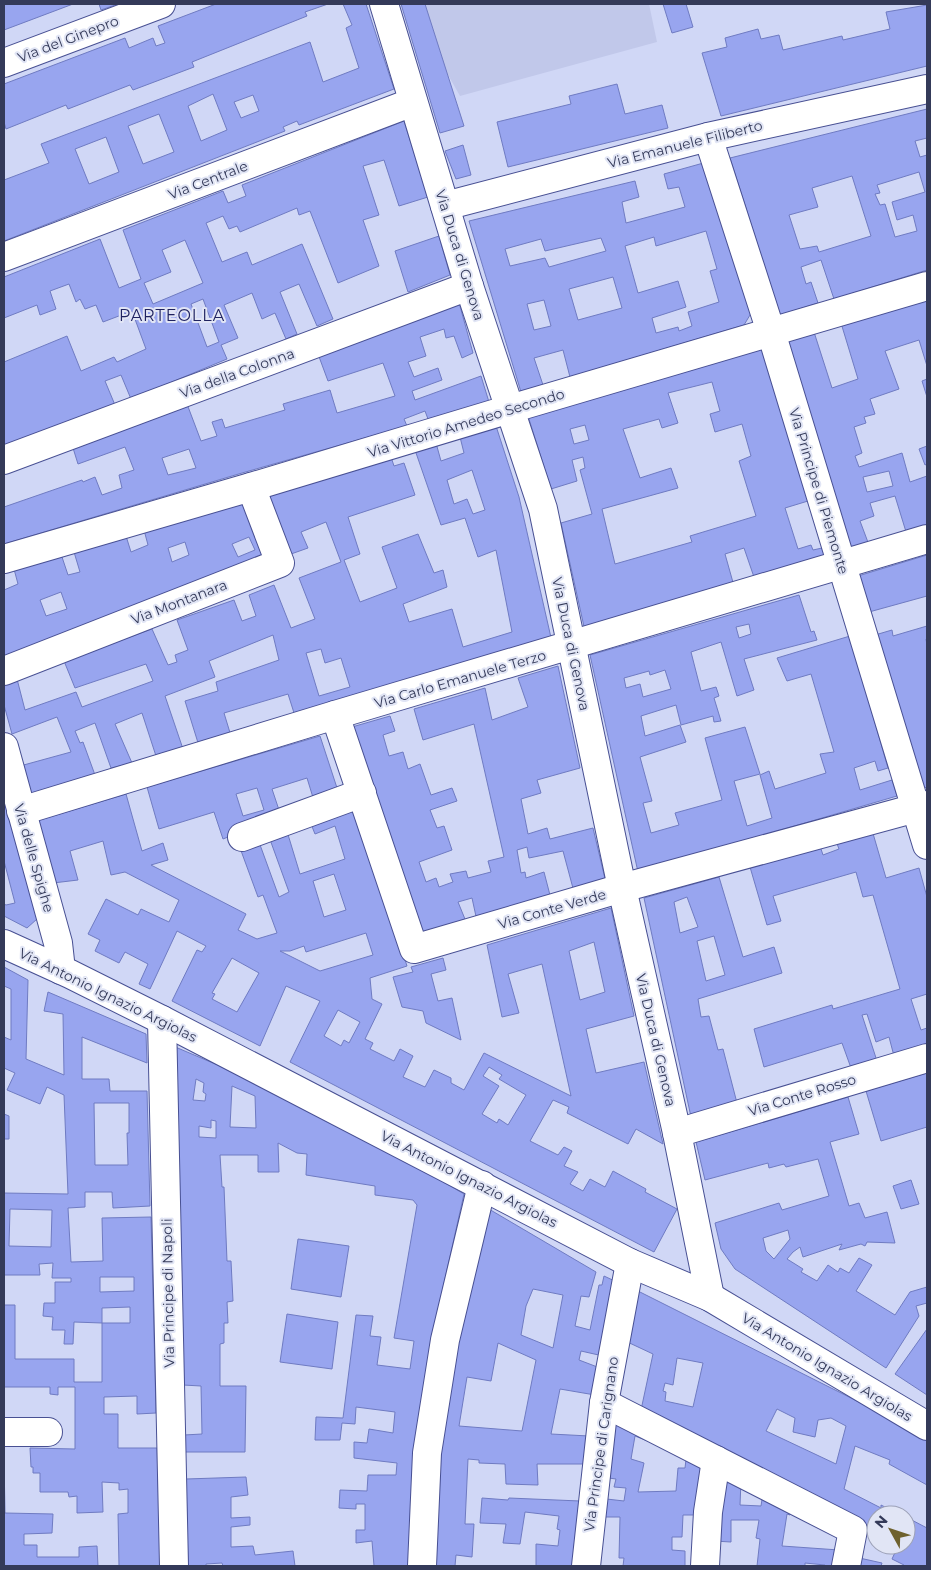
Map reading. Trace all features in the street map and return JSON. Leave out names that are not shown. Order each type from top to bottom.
[{"type":"street","name":"Via del Ginepro","points":[[4,63],[161,4]]},
{"type":"street","name":"Via Duca di Genova","points":[[384,4],[469,286],[543,509],[622,888],[677,1133],[710,1297]]},
{"type":"street","name":"Via Emanuele Filiberto","points":[[445,206],[708,137],[927,89]]},
{"type":"street","name":"Via Centrale","points":[[4,257],[413,102]]},
{"type":"street","name":"Via Principe di Piemonte","points":[[708,137],[771,332],[841,564],[922,807],[927,845]]},
{"type":"street","name":"Via della Colonna","points":[[4,460],[469,286]]},
{"type":"street","name":"Via Vittorio Amedeo Secondo","points":[[4,559],[927,286]]},
{"type":"street","name":"Via Montanara","points":[[4,671],[280,563],[251,487]]},
{"type":"street","name":"Via Carlo Emanuele Terzo","points":[[21,811],[927,539]]},
{"type":"street","name":"Via Conte Verde","points":[[336,715],[414,948],[622,888],[922,807]]},
{"type":"street","name":"Via delle Spighe","points":[[4,747],[58,943],[61,970]]},
{"type":"street","points":[[242,837],[362,793]]},
{"type":"street","name":"Via Antonio Ignazio Argiolas","points":[[4,944],[162,1020],[630,1262],[710,1297],[927,1426]]},
{"type":"street","name":"Via Principe di Napoli","points":[[162,1020],[174,1566]]},
{"type":"street","name":"Via Conte Rosso","points":[[677,1133],[927,1058]]},
{"type":"street","points":[[422,1566],[429,1443],[445,1340],[482,1185]]},
{"type":"street","name":"Via Principe di Carignano","points":[[586,1566],[604,1403],[630,1262]]},
{"type":"street","points":[[604,1403],[853,1530],[846,1566]]},
{"type":"street","points":[[4,1432],[48,1432]]},
{"type":"street","points":[[706,1566],[708,1512],[716,1460]]},
{"type":"shaded area","points":[[408,4],[649,4],[657,42],[460,96]]},
{"type":"building","points":[[4,4],[73,4],[4,30]]},
{"type":"building","points":[[99,4],[118,4],[101,10]]},
{"type":"building","points":[[216,4],[328,4],[305,12],[307,16],[192,62],[194,67],[133,90],[130,85],[68,109],[66,105],[6,129],[4,122],[4,84],[125,38],[129,48],[153,38],[156,46],[165,43],[158,26]]},
{"type":"building","points":[[343,4],[366,4],[394,89],[299,125],[297,121],[283,127],[285,131],[4,241],[4,180],[49,163],[41,144],[310,42],[323,82],[359,68],[346,28],[352,25]],"holes":[[[213,94],[227,130],[201,141],[188,106]],[[253,95],[259,111],[241,118],[234,102]],[[159,114],[174,152],[143,164],[128,126]],[[106,137],[119,172],[89,184],[75,149]]]},
{"type":"building","points":[[401,4],[425,4],[464,126],[440,133]]},
{"type":"building","points":[[663,4],[686,4],[693,27],[672,33]]},
{"type":"building","points":[[927,5],[927,66],[721,116],[702,53],[727,47],[725,38],[758,29],[761,39],[779,35],[783,50],[842,36],[843,40],[890,29],[886,12]]},
{"type":"building","points":[[617,84],[625,114],[662,105],[668,128],[508,167],[497,122],[571,104],[569,96]]},
{"type":"building","points":[[927,109],[927,138],[915,141],[920,157],[927,155],[927,270],[834,299],[821,260],[801,267],[806,284],[811,282],[818,303],[780,315],[730,158]],"holes":[[[919,172],[925,192],[892,202],[897,220],[913,215],[917,231],[895,237],[885,204],[880,205],[875,194],[880,193],[877,185]],[[852,176],[871,236],[819,252],[817,246],[800,249],[789,215],[818,207],[812,188]]]},
{"type":"building","points":[[404,121],[428,197],[399,206],[384,160],[363,166],[379,215],[363,220],[379,266],[338,283],[310,211],[299,215],[297,208],[240,232],[237,226],[229,229],[223,216],[206,223],[222,262],[247,252],[252,265],[302,244],[333,319],[317,326],[299,284],[280,292],[297,334],[286,339],[275,313],[262,319],[252,293],[224,305],[238,338],[221,345],[227,359],[131,399],[121,375],[105,381],[115,405],[4,448],[4,362],[67,336],[81,371],[114,357],[117,362],[146,349],[132,311],[103,322],[96,305],[85,309],[80,299],[76,302],[69,284],[50,291],[56,309],[40,315],[37,305],[4,318],[4,277],[100,239],[119,288],[141,279],[123,230],[223,191],[228,203],[246,196],[242,185]],"holes":[[[185,240],[203,283],[153,304],[144,283],[171,272],[162,250]],[[203,299],[219,342],[207,347],[191,304]]]},
{"type":"building","points":[[463,145],[471,175],[456,179],[445,151]]},
{"type":"building","points":[[707,162],[753,310],[744,325],[570,377],[563,350],[534,358],[543,385],[521,392],[469,221],[635,181],[639,197],[622,202],[626,223],[685,207],[679,187],[668,189],[664,174]],"holes":[[[706,231],[717,269],[710,271],[719,302],[688,312],[692,326],[679,331],[678,327],[656,333],[652,318],[686,307],[678,281],[638,293],[625,246],[654,237],[656,246]],[[601,238],[606,251],[549,267],[545,258],[510,266],[505,249],[541,239],[545,251]],[[613,277],[622,308],[578,320],[569,289]],[[544,300],[551,326],[534,330],[527,304]]]},
{"type":"building","points":[[439,236],[450,275],[408,292],[395,251]]},
{"type":"building","points":[[927,297],[927,366],[919,340],[885,351],[899,389],[870,399],[875,414],[864,417],[866,423],[854,427],[862,453],[855,456],[859,467],[902,453],[910,482],[927,476],[927,529],[907,535],[895,496],[870,503],[874,516],[860,521],[869,545],[851,551],[787,339],[814,332],[832,388],[858,379],[841,323]],"holes":[[[889,471],[893,486],[867,492],[863,477]]]},
{"type":"building","points":[[458,299],[473,353],[462,358],[454,336],[446,338],[444,329],[420,337],[426,356],[408,362],[414,377],[438,368],[442,380],[412,391],[415,400],[481,376],[489,402],[428,419],[425,411],[404,419],[407,426],[4,544],[4,507],[95,477],[102,495],[122,488],[119,475],[134,470],[125,447],[78,464],[73,448],[187,404],[201,441],[217,436],[212,422],[222,419],[225,428],[285,410],[283,404],[330,390],[337,413],[395,396],[383,363],[328,381],[318,354]],"holes":[[[189,449],[196,468],[168,475],[162,458]]]},
{"type":"building","points":[[763,346],[808,501],[785,508],[798,549],[811,545],[813,550],[822,548],[826,559],[755,580],[744,548],[725,554],[734,586],[585,631],[561,523],[592,514],[580,470],[585,468],[583,457],[572,460],[577,481],[551,489],[528,416]],"holes":[[[712,382],[720,411],[710,414],[715,432],[742,424],[751,456],[739,461],[756,516],[690,536],[692,542],[615,564],[602,509],[678,488],[671,468],[640,478],[623,429],[659,419],[662,428],[678,423],[668,393]],[[585,425],[589,440],[574,444],[570,429]]]},
{"type":"building","points":[[927,379],[927,397],[922,381]]},
{"type":"building","points":[[496,426],[519,497],[552,642],[295,716],[288,694],[224,713],[231,736],[199,746],[185,701],[218,691],[216,682],[279,660],[273,635],[209,661],[215,677],[165,696],[183,749],[156,756],[142,713],[115,724],[132,763],[111,768],[95,723],[75,731],[80,743],[83,742],[95,775],[28,797],[20,766],[71,752],[57,717],[12,734],[4,705],[4,683],[17,679],[25,710],[76,692],[82,707],[153,681],[146,664],[75,688],[64,661],[152,629],[168,665],[177,662],[175,655],[188,650],[177,620],[234,600],[242,621],[256,616],[249,595],[274,585],[291,628],[315,619],[299,578],[341,562],[326,522],[301,532],[308,548],[291,554],[268,494],[391,457],[394,466],[404,463],[415,495],[348,517],[360,554],[344,560],[360,602],[397,588],[382,547],[418,534],[434,573],[443,570],[447,587],[403,604],[409,622],[452,609],[463,647],[512,632],[496,550],[478,557],[465,518],[441,525],[415,450],[436,443],[441,461],[464,453],[460,437]],"holes":[[[472,470],[485,510],[473,514],[467,499],[454,504],[447,480]],[[321,649],[325,663],[341,658],[350,687],[319,696],[306,653]]]},
{"type":"building","points":[[927,446],[927,464],[925,465],[919,449]]},
{"type":"building","points":[[244,500],[266,561],[4,656],[4,590],[18,584],[14,569],[61,554],[68,575],[80,572],[74,552],[126,536],[131,552],[148,545],[144,530]],"holes":[[[249,537],[255,550],[238,557],[232,544]],[[185,542],[189,555],[172,562],[168,548]],[[61,592],[67,609],[46,616],[40,600]]]},
{"type":"building","points":[[927,555],[927,596],[869,612],[858,576]]},
{"type":"building","points":[[799,595],[811,632],[814,631],[817,640],[744,659],[754,690],[737,696],[721,642],[691,652],[701,691],[716,687],[719,696],[714,698],[721,721],[714,722],[713,716],[681,725],[676,705],[641,716],[645,736],[680,725],[686,742],[640,757],[652,801],[643,803],[651,833],[679,825],[675,813],[722,800],[705,738],[745,727],[760,774],[734,781],[747,826],[772,818],[760,775],[769,771],[775,789],[826,773],[820,754],[834,752],[811,674],[787,681],[777,658],[850,636],[888,768],[878,771],[875,761],[854,768],[860,790],[892,780],[897,796],[638,872],[590,655]],"holes":[[[749,624],[751,634],[739,638],[736,627]],[[665,670],[671,689],[643,697],[640,684],[626,688],[624,678],[649,671],[650,675]]]},
{"type":"building","points":[[927,626],[927,787],[921,789],[875,635],[892,630],[893,636]]},
{"type":"building","points":[[558,666],[580,768],[537,780],[541,793],[521,799],[528,834],[547,828],[550,839],[593,828],[606,883],[574,892],[563,851],[529,858],[527,847],[517,850],[521,873],[525,872],[526,878],[544,872],[551,899],[477,921],[472,898],[458,902],[467,924],[424,937],[352,727],[390,716],[395,731],[383,735],[389,756],[403,752],[408,769],[420,764],[431,795],[452,788],[457,801],[430,810],[437,828],[444,826],[452,850],[419,862],[426,882],[436,878],[439,887],[453,882],[450,874],[466,871],[468,878],[491,872],[488,861],[504,857],[474,724],[423,740],[414,709],[485,688],[492,720],[528,707],[518,678]]},
{"type":"building","points":[[320,736],[339,794],[315,804],[307,778],[272,789],[281,816],[223,839],[214,812],[159,829],[147,787]],"holes":[[[257,788],[264,810],[243,816],[236,794]]]},
{"type":"building","points":[[126,794],[142,851],[163,843],[168,860],[151,865],[246,914],[238,930],[257,939],[277,933],[263,895],[258,897],[240,848],[259,842],[279,897],[289,892],[268,834],[286,828],[300,874],[345,859],[335,826],[315,834],[309,819],[354,802],[407,966],[370,978],[372,999],[382,1004],[365,1039],[373,1043],[370,1049],[394,1061],[400,1049],[413,1056],[403,1077],[425,1087],[434,1070],[451,1078],[451,1083],[464,1090],[484,1053],[571,1096],[542,964],[508,974],[519,1013],[502,1017],[487,945],[611,908],[634,1016],[586,1029],[596,1073],[644,1062],[663,1144],[636,1129],[628,1144],[567,1113],[569,1107],[553,1100],[530,1141],[558,1155],[564,1147],[572,1151],[564,1166],[578,1172],[570,1184],[583,1191],[590,1179],[605,1187],[613,1171],[646,1189],[645,1192],[677,1209],[654,1252],[290,1062],[320,1001],[286,986],[260,1046],[172,1001],[197,950],[202,952],[206,946],[177,931],[150,989],[139,984],[148,964],[125,952],[119,963],[95,951],[100,940],[88,934],[106,899],[138,915],[141,909],[169,922],[179,900],[125,872],[111,875],[103,841],[70,851],[78,880],[53,883],[36,821]],"holes":[[[334,874],[346,910],[324,917],[313,881]],[[366,933],[373,955],[320,971],[280,951],[290,951],[304,946],[306,952]],[[594,942],[605,992],[580,1000],[569,951]],[[232,958],[259,973],[237,1012],[212,999],[215,994],[212,993]],[[338,1010],[360,1022],[349,1043],[344,1040],[341,1046],[324,1036]],[[489,1067],[502,1075],[499,1079],[526,1095],[508,1125],[499,1119],[497,1123],[482,1114],[499,1086],[483,1076]]]},
{"type":"building","points":[[4,800],[37,919],[27,928],[4,916],[4,904],[15,903],[4,861]]},
{"type":"building","points":[[872,830],[886,878],[919,868],[927,897],[927,994],[911,999],[921,1030],[927,1028],[927,1046],[894,1056],[889,1037],[876,1042],[867,1014],[862,1015],[877,1061],[851,1068],[842,1043],[764,1067],[754,1029],[832,1005],[833,1009],[900,989],[873,895],[863,897],[856,872],[773,896],[781,921],[767,925],[750,867],[820,846],[823,855],[839,849],[836,841]]},
{"type":"building","points":[[719,877],[743,957],[774,947],[782,973],[698,999],[701,1017],[709,1016],[718,1050],[723,1049],[737,1103],[691,1117],[644,898]],"holes":[[[687,897],[698,927],[680,933],[674,902]],[[714,936],[725,975],[706,981],[697,941]]]},
{"type":"building","points":[[443,958],[446,970],[431,974],[438,1001],[452,998],[461,1040],[426,1023],[423,1011],[402,1007],[393,977],[413,972],[411,967]]},
{"type":"building","points":[[4,967],[28,980],[26,1059],[64,1075],[63,1014],[44,1011],[48,992],[146,1034],[147,1063],[82,1037],[82,1079],[109,1079],[110,1091],[147,1091],[150,1206],[113,1208],[112,1192],[85,1192],[85,1207],[68,1208],[71,1262],[103,1261],[102,1218],[151,1217],[156,1413],[137,1414],[137,1396],[104,1397],[104,1414],[118,1414],[118,1448],[157,1448],[161,1566],[119,1566],[118,1514],[128,1513],[128,1489],[119,1490],[119,1483],[102,1482],[103,1512],[77,1513],[77,1496],[69,1497],[68,1492],[40,1492],[40,1473],[33,1473],[30,1448],[75,1449],[75,1387],[58,1387],[58,1395],[50,1394],[50,1387],[4,1387],[4,1305],[15,1305],[15,1359],[74,1359],[74,1382],[102,1382],[102,1323],[74,1322],[73,1344],[64,1344],[65,1330],[52,1330],[53,1317],[43,1316],[44,1303],[55,1303],[55,1282],[71,1282],[71,1278],[52,1278],[53,1263],[39,1264],[40,1275],[4,1275],[4,1193],[68,1194],[64,1095],[47,1087],[40,1104],[7,1090],[15,1073],[4,1068],[4,1037],[11,1040],[11,989],[4,986]],"holes":[[[94,1103],[129,1103],[129,1133],[127,1133],[128,1165],[95,1165]],[[10,1209],[52,1210],[51,1247],[9,1246]],[[100,1277],[134,1277],[134,1291],[100,1292]],[[130,1307],[130,1323],[102,1323],[102,1308]]]},
{"type":"building","points":[[173,1046],[220,1066],[380,1145],[464,1194],[438,1310],[417,1450],[410,1566],[374,1566],[372,1541],[356,1543],[356,1530],[365,1530],[365,1504],[356,1504],[356,1509],[339,1508],[340,1490],[367,1491],[368,1475],[396,1475],[397,1463],[354,1458],[354,1442],[367,1443],[369,1429],[393,1433],[395,1412],[356,1407],[355,1424],[342,1423],[340,1440],[315,1440],[316,1417],[343,1418],[356,1315],[373,1316],[370,1336],[381,1337],[377,1365],[410,1369],[414,1341],[394,1338],[417,1205],[413,1200],[375,1195],[375,1186],[306,1175],[307,1154],[297,1153],[278,1143],[279,1172],[258,1172],[258,1155],[220,1155],[222,1187],[224,1187],[227,1261],[231,1261],[233,1301],[227,1302],[228,1323],[224,1323],[224,1343],[220,1344],[220,1386],[246,1386],[245,1452],[185,1452],[184,1435],[202,1434],[201,1386],[183,1385]],"holes":[[[196,1079],[204,1083],[205,1101],[193,1100]],[[232,1086],[255,1096],[256,1128],[230,1127]],[[211,1120],[216,1121],[216,1138],[199,1137],[199,1126],[211,1128]]]},
{"type":"building","points":[[927,1073],[927,1127],[881,1141],[866,1091]]},
{"type":"building","points":[[848,1097],[859,1134],[830,1142],[849,1206],[859,1203],[865,1218],[887,1212],[895,1243],[867,1242],[865,1246],[861,1244],[839,1250],[842,1244],[803,1257],[800,1247],[787,1259],[803,1269],[801,1272],[817,1281],[828,1265],[838,1272],[840,1268],[849,1273],[859,1258],[872,1265],[856,1291],[895,1315],[910,1292],[927,1287],[927,1303],[916,1306],[919,1316],[886,1368],[735,1269],[721,1249],[715,1223],[779,1203],[782,1210],[829,1196],[818,1159],[786,1167],[784,1164],[769,1168],[768,1163],[705,1180],[696,1142]],"holes":[[[788,1230],[790,1239],[774,1259],[766,1251],[763,1238]]]},
{"type":"building","points":[[4,1114],[9,1116],[9,1139],[4,1139]]},
{"type":"building","points":[[911,1180],[919,1204],[901,1209],[893,1186]]},
{"type":"building","points":[[482,1205],[596,1272],[589,1297],[581,1296],[575,1326],[590,1330],[599,1285],[602,1285],[604,1276],[619,1283],[603,1356],[581,1351],[579,1360],[600,1368],[595,1395],[560,1389],[551,1434],[589,1436],[585,1464],[537,1464],[538,1485],[506,1484],[505,1464],[479,1463],[479,1460],[468,1459],[465,1524],[474,1524],[472,1557],[456,1555],[455,1566],[431,1566],[438,1445]],"holes":[[[533,1289],[563,1295],[553,1348],[521,1335],[526,1306]],[[498,1343],[536,1360],[522,1431],[459,1426],[467,1377],[491,1381]]]},
{"type":"building","points":[[298,1239],[349,1246],[341,1297],[291,1289]]},
{"type":"building","points":[[632,1288],[853,1399],[927,1439],[927,1485],[889,1464],[890,1460],[855,1446],[844,1489],[875,1505],[866,1505],[866,1529],[641,1410],[653,1354],[621,1339]],"holes":[[[677,1358],[703,1363],[693,1407],[665,1401],[666,1392],[663,1391],[665,1383],[673,1385]],[[777,1409],[795,1418],[793,1432],[815,1437],[818,1420],[831,1418],[846,1426],[836,1464],[766,1431]]]},
{"type":"building","points":[[287,1314],[338,1322],[332,1369],[280,1362]]},
{"type":"building","points":[[927,1329],[927,1395],[895,1374]]},
{"type":"building","points":[[613,1418],[670,1450],[635,1436],[631,1459],[644,1463],[638,1492],[676,1491],[678,1468],[685,1468],[687,1451],[704,1460],[699,1515],[683,1515],[682,1537],[672,1537],[672,1550],[685,1551],[685,1566],[623,1566],[624,1558],[619,1558],[620,1517],[595,1517],[598,1498],[624,1501],[626,1488],[614,1487],[616,1479],[601,1477]]},
{"type":"building","points":[[4,1460],[5,1513],[53,1514],[52,1533],[24,1534],[24,1545],[37,1545],[37,1557],[79,1557],[79,1547],[97,1546],[98,1566],[4,1566]]},
{"type":"building","points":[[718,1468],[741,1481],[740,1505],[761,1506],[763,1493],[791,1508],[790,1515],[787,1514],[782,1546],[839,1550],[835,1566],[805,1563],[805,1566],[757,1566],[760,1539],[756,1538],[759,1520],[731,1520],[731,1542],[714,1541]]},
{"type":"building","points":[[246,1477],[248,1495],[231,1497],[231,1518],[250,1517],[250,1525],[231,1527],[231,1547],[253,1546],[255,1555],[293,1551],[295,1566],[223,1566],[222,1563],[206,1564],[206,1566],[188,1566],[186,1479]]},
{"type":"building","points":[[482,1498],[580,1501],[573,1566],[536,1566],[536,1544],[558,1546],[560,1530],[557,1529],[559,1516],[525,1512],[520,1544],[503,1543],[506,1524],[480,1523]]},
{"type":"building","points":[[916,1522],[927,1528],[927,1566],[904,1566],[892,1559],[894,1555],[916,1555]]},
{"type":"building","points":[[855,1557],[882,1563],[881,1566],[853,1566]]},
{"type":"district","name":"PARTEOLLA","points":[[172,315]]}]
